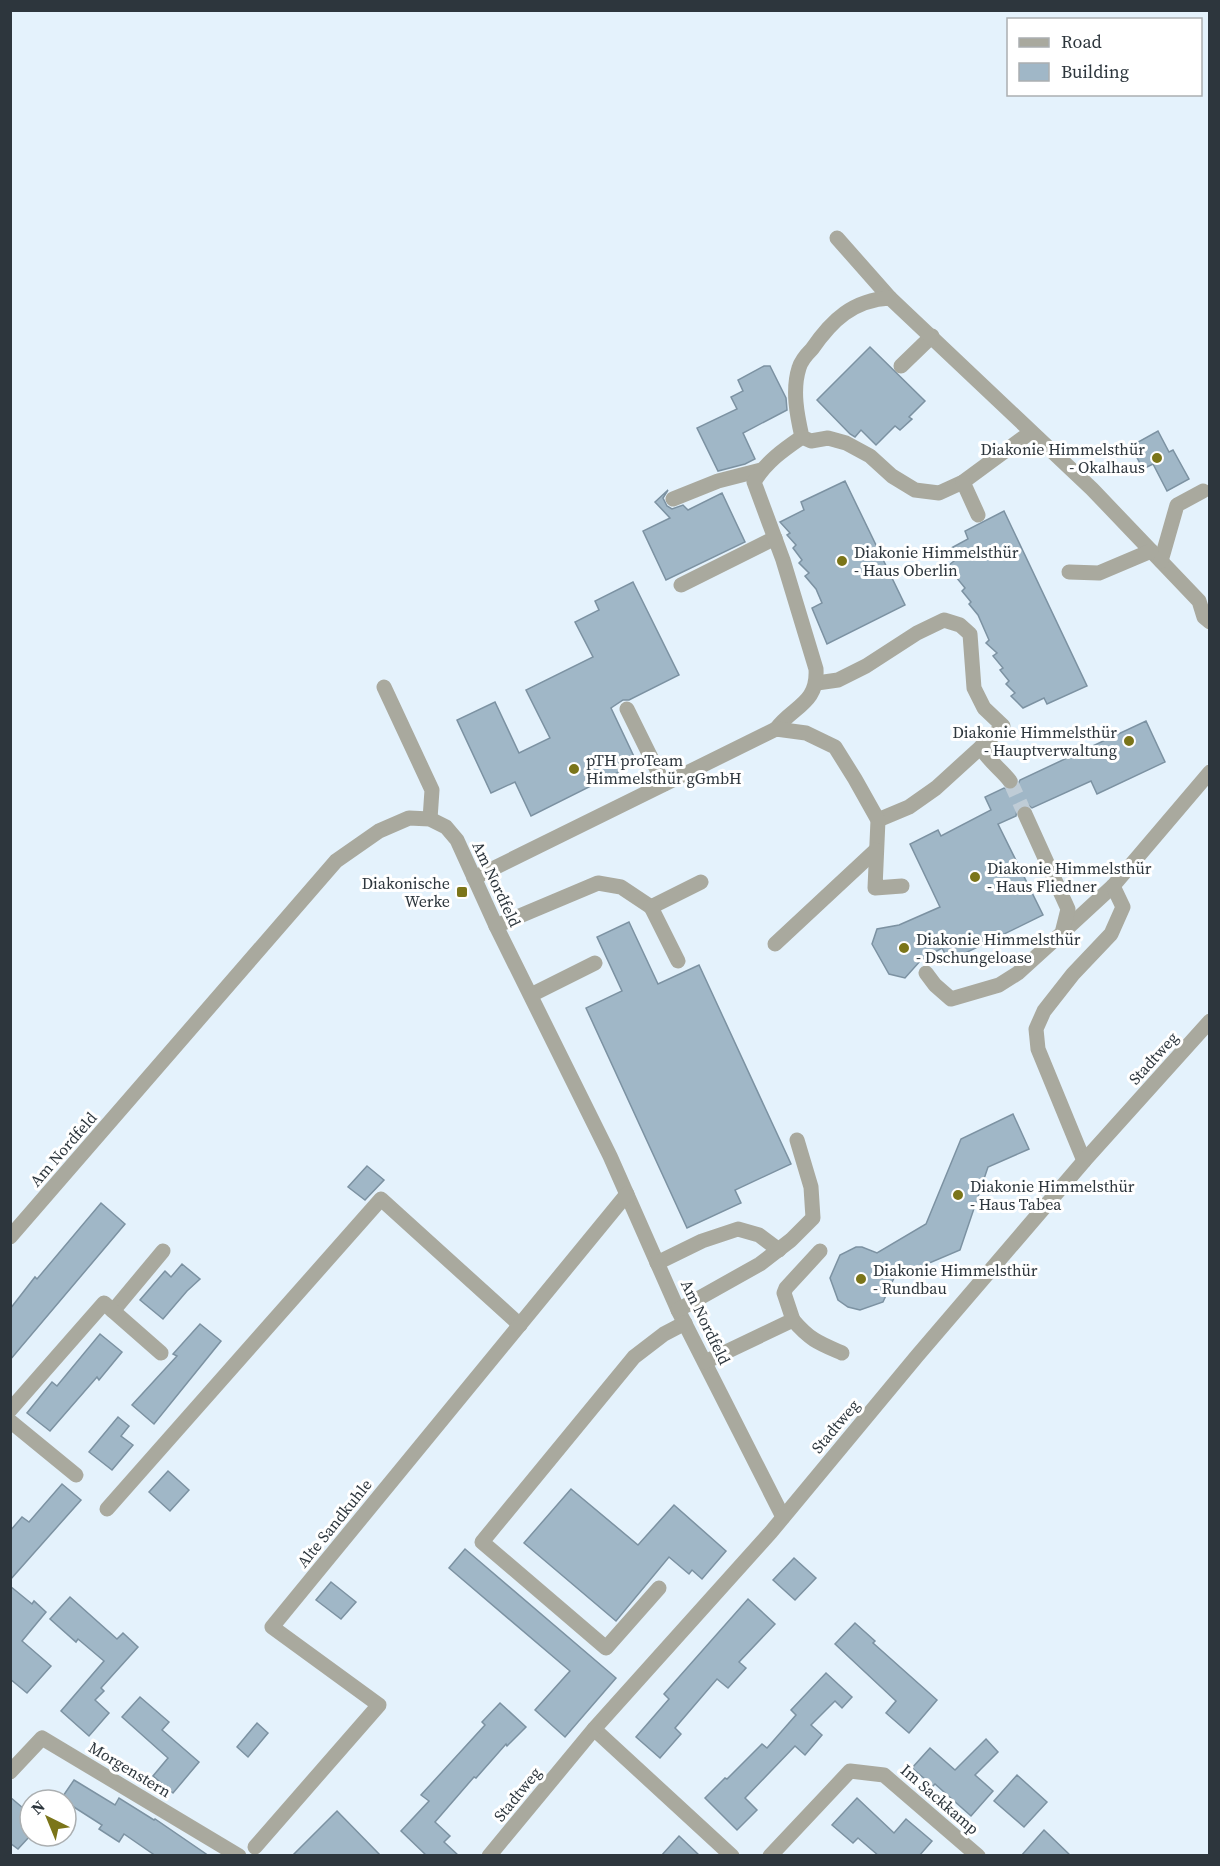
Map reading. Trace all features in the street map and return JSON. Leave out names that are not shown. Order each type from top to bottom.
[{"type":"street","points":[[837,238],[890,298],[1092,489],[1199,601],[1204,616],[1209,622]]},
{"type":"street","points":[[802,437],[797,416],[796,393],[799,366],[824,331],[850,309],[873,299],[890,298]]},
{"type":"street","points":[[901,366],[932,336]]},
{"type":"street","points":[[802,437],[811,441],[828,438],[846,443],[870,456],[892,476],[915,490],[939,494],[963,482],[1031,432]]},
{"type":"street","points":[[474,878],[776,729],[805,703],[817,683],[816,669],[775,538],[754,482],[761,470],[774,457],[802,437]]},
{"type":"street","points":[[673,499],[718,481],[761,470]]},
{"type":"street","points":[[963,482],[978,515]]},
{"type":"street","points":[[1156,556],[1178,505],[1203,491]]},
{"type":"street","points":[[681,585],[775,538]]},
{"type":"street","points":[[1069,572],[1099,573],[1156,556]]},
{"type":"street","points":[[817,683],[838,680],[866,666],[917,633],[944,620],[960,625],[970,634],[974,688],[984,708],[1003,726],[936,788],[909,807],[878,820]]},
{"type":"street","points":[[384,687],[432,790],[430,819]]},
{"type":"street","points":[[627,709],[664,784]]},
{"type":"street","points":[[776,729],[806,733],[835,747],[878,820],[876,888],[902,886]]},
{"type":"street","points":[[981,747],[985,755],[1010,781]]},
{"type":"street","points":[[926,973],[935,985],[951,999],[999,985],[1018,973],[1113,886],[1129,862],[1209,772]]},
{"type":"street","points":[[1025,814],[1068,909],[1062,933]]},
{"type":"street","name":"Am Nordfeld","points":[[10,1237],[336,861],[379,831],[409,818],[430,819],[446,827],[457,840],[496,926],[610,1156],[682,1316],[783,1516]]},
{"type":"street","points":[[775,944],[876,850]]},
{"type":"street","points":[[651,907],[701,882]]},
{"type":"street","points":[[496,926],[598,883],[621,887],[651,907],[678,961]]},
{"type":"street","points":[[1084,1161],[1038,1049],[1036,1029],[1044,1011],[1073,974],[1111,934],[1123,907],[1113,886]]},
{"type":"street","points":[[531,995],[595,963]]},
{"type":"street","name":"Stadtweg","points":[[489,1856],[594,1729],[771,1532],[1084,1161],[1209,1021]]},
{"type":"street","points":[[659,1588],[606,1648],[482,1542],[634,1357],[664,1334],[682,1316],[779,1250],[813,1218],[811,1187],[797,1140]]},
{"type":"street","name":"Alte Sandkuhle","points":[[255,1847],[379,1705],[272,1627],[627,1194]]},
{"type":"street","points":[[107,1509],[381,1199],[520,1325]]},
{"type":"street","points":[[657,1263],[702,1241],[738,1229],[759,1235],[779,1250]]},
{"type":"street","points":[[112,1311],[163,1251]]},
{"type":"street","points":[[820,1251],[784,1293],[793,1320],[806,1335],[842,1353]]},
{"type":"street","points":[[10,1410],[104,1303],[161,1353]]},
{"type":"street","points":[[705,1362],[793,1320]]},
{"type":"street","points":[[10,1420],[76,1475]]},
{"type":"street","points":[[594,1729],[732,1856]]},
{"type":"street","name":"Morgenstern","points":[[10,1772],[42,1738],[239,1856]]},
{"type":"street","name":"Im Sackkamp","points":[[770,1856],[850,1771],[884,1775],[978,1856]]},
{"type":"building","points":[[870,347],[925,401],[909,417],[912,419],[900,430],[895,426],[876,445],[861,430],[855,437],[850,434],[817,400]]},
{"type":"building","points":[[764,366],[770,366],[786,398],[787,410],[743,433],[755,459],[718,471],[697,428],[737,409],[731,397],[743,391],[738,380]]},
{"type":"building","name":"Diakonie Himmelsthür - Okalhaus","points":[[1158,431],[1169,452],[1173,450],[1189,479],[1167,491],[1153,464],[1143,469],[1131,446]]},
{"type":"building","name":"Diakonie Himmelsthür - Haus Oberlin","points":[[845,481],[905,605],[827,644],[812,608],[822,603],[816,589],[805,576],[809,573],[799,563],[802,560],[793,548],[796,545],[787,535],[790,533],[780,522],[804,510],[801,502]]},
{"type":"building","points":[[668,490],[663,498],[667,506],[672,509],[683,505],[688,510],[722,493],[745,542],[666,580],[643,531],[670,518],[655,502]]},
{"type":"building","points":[[1004,511],[1087,686],[1047,704],[1044,698],[1023,708],[1011,696],[1015,693],[1006,684],[1009,681],[1000,670],[1003,668],[993,656],[997,653],[986,643],[989,640],[978,615],[962,591],[965,588],[956,577],[959,575],[949,565],[954,561],[944,552],[968,539],[965,531]]},
{"type":"building","points":[[633,582],[679,675],[629,700],[623,700],[611,708],[637,763],[531,816],[515,782],[491,793],[457,720],[495,702],[519,753],[550,738],[526,690],[593,657],[575,622],[599,610],[595,601]]},
{"type":"building","points":[[1146,721],[1165,762],[1097,794],[1091,781],[1032,808],[1027,804],[1022,805],[1017,809],[1016,816],[998,824],[1043,915],[949,961],[942,948],[921,960],[905,978],[889,974],[872,944],[877,929],[899,925],[940,907],[910,844],[938,830],[941,836],[991,810],[985,797],[1004,788],[1011,791],[1016,789],[1020,780]]},
{"type":"building","points":[[629,922],[658,984],[699,965],[791,1164],[735,1190],[741,1203],[687,1228],[586,1008],[622,991],[597,937]]},
{"type":"building","name":"Diakonie Himmelsthür - Haus Tabea","points":[[1013,1114],[1029,1149],[988,1167],[960,1250],[894,1278],[883,1302],[860,1310],[848,1307],[838,1300],[830,1278],[840,1255],[856,1247],[877,1253],[926,1224],[961,1139]]},
{"type":"building","points":[[367,1166],[384,1180],[365,1200],[348,1187]]},
{"type":"building","points":[[101,1203],[125,1224],[10,1360],[10,1309],[35,1277],[37,1279]]},
{"type":"building","points":[[182,1264],[200,1279],[163,1319],[140,1300],[165,1271],[171,1277]]},
{"type":"building","points":[[200,1324],[221,1341],[154,1424],[132,1405],[177,1356],[173,1354]]},
{"type":"building","points":[[100,1334],[122,1352],[99,1380],[97,1377],[50,1431],[27,1413],[52,1382],[57,1386]]},
{"type":"building","points":[[118,1417],[129,1426],[121,1436],[133,1445],[112,1470],[89,1452]]},
{"type":"building","points":[[168,1471],[189,1490],[170,1511],[149,1492]]},
{"type":"building","points":[[62,1484],[81,1500],[10,1580],[10,1531],[22,1517],[29,1522]]},
{"type":"building","points":[[571,1489],[638,1545],[674,1505],[726,1551],[702,1579],[692,1570],[689,1574],[669,1557],[616,1621],[524,1543]]},
{"type":"building","points":[[465,1549],[616,1678],[565,1737],[535,1710],[570,1671],[449,1568]]},
{"type":"building","points":[[794,1558],[816,1578],[795,1600],[773,1580]]},
{"type":"building","points":[[331,1582],[356,1602],[341,1619],[316,1600]]},
{"type":"building","points":[[10,1586],[32,1604],[34,1601],[46,1612],[22,1641],[51,1666],[27,1693],[10,1679]]},
{"type":"building","points":[[70,1597],[117,1639],[123,1633],[138,1647],[101,1688],[104,1691],[95,1700],[109,1713],[89,1736],[61,1711],[104,1661],[78,1639],[76,1642],[50,1619]]},
{"type":"building","points":[[748,1599],[775,1624],[739,1662],[746,1668],[728,1688],[717,1679],[675,1728],[681,1734],[660,1758],[636,1737],[669,1699],[664,1694]]},
{"type":"building","points":[[855,1623],[875,1641],[873,1643],[937,1700],[909,1733],[886,1713],[896,1701],[835,1644]]},
{"type":"building","points":[[826,1673],[852,1697],[842,1708],[835,1701],[811,1725],[822,1735],[805,1755],[795,1746],[745,1798],[757,1810],[737,1830],[705,1798],[762,1744],[767,1748],[796,1715],[791,1710]]},
{"type":"building","points":[[140,1697],[169,1722],[162,1730],[199,1762],[173,1793],[153,1776],[168,1758],[122,1717]]},
{"type":"building","points":[[500,1703],[526,1727],[507,1746],[506,1744],[476,1778],[474,1777],[435,1822],[450,1836],[444,1842],[459,1856],[427,1856],[401,1831],[429,1801],[421,1795],[485,1725],[482,1722]]},
{"type":"building","points":[[257,1723],[268,1733],[248,1757],[237,1747]]},
{"type":"building","points":[[986,1739],[998,1752],[975,1775],[993,1791],[971,1816],[935,1784],[933,1786],[912,1768],[930,1748],[955,1770]]},
{"type":"building","points":[[1017,1775],[1047,1802],[1024,1827],[994,1801]]},
{"type":"building","points":[[74,1780],[115,1805],[119,1798],[155,1819],[209,1856],[156,1856],[124,1834],[119,1842],[99,1829],[102,1825],[78,1810],[78,1788],[69,1788]]},
{"type":"building","points":[[10,1797],[18,1804],[19,1848],[18,1849],[10,1843]]},
{"type":"building","points":[[857,1798],[894,1833],[906,1819],[932,1841],[919,1856],[879,1856],[858,1838],[853,1843],[832,1825]]},
{"type":"building","points":[[337,1811],[381,1856],[292,1856]]},
{"type":"building","points":[[1044,1830],[1071,1856],[1021,1856]]},
{"type":"building","points":[[679,1836],[700,1856],[661,1856]]},
{"type":"tunnel","points":[[1010,781],[1025,814]]},
{"type":"place","name":"Diakonie Himmelsthür - Okalhaus","points":[[1157,458]]},
{"type":"place","name":"Diakonie Himmelsthür - Haus Oberlin","points":[[842,561]]},
{"type":"place","name":"Diakonie Himmelsthür - Hauptverwaltung","points":[[1129,741]]},
{"type":"place","name":"pTH proTeam Himmelsthür gGmbH","points":[[574,769]]},
{"type":"place","name":"Diakonie Himmelsthür - Haus Fliedner","points":[[975,877]]},
{"type":"place","name":"Diakonische Werke","points":[[462,892]]},
{"type":"place","name":"Diakonie Himmelsthür - Dschungeloase","points":[[904,948]]},
{"type":"place","name":"Diakonie Himmelsthür - Haus Tabea","points":[[958,1195]]},
{"type":"place","name":"Diakonie Himmelsthür - Rundbau","points":[[861,1279]]}]
